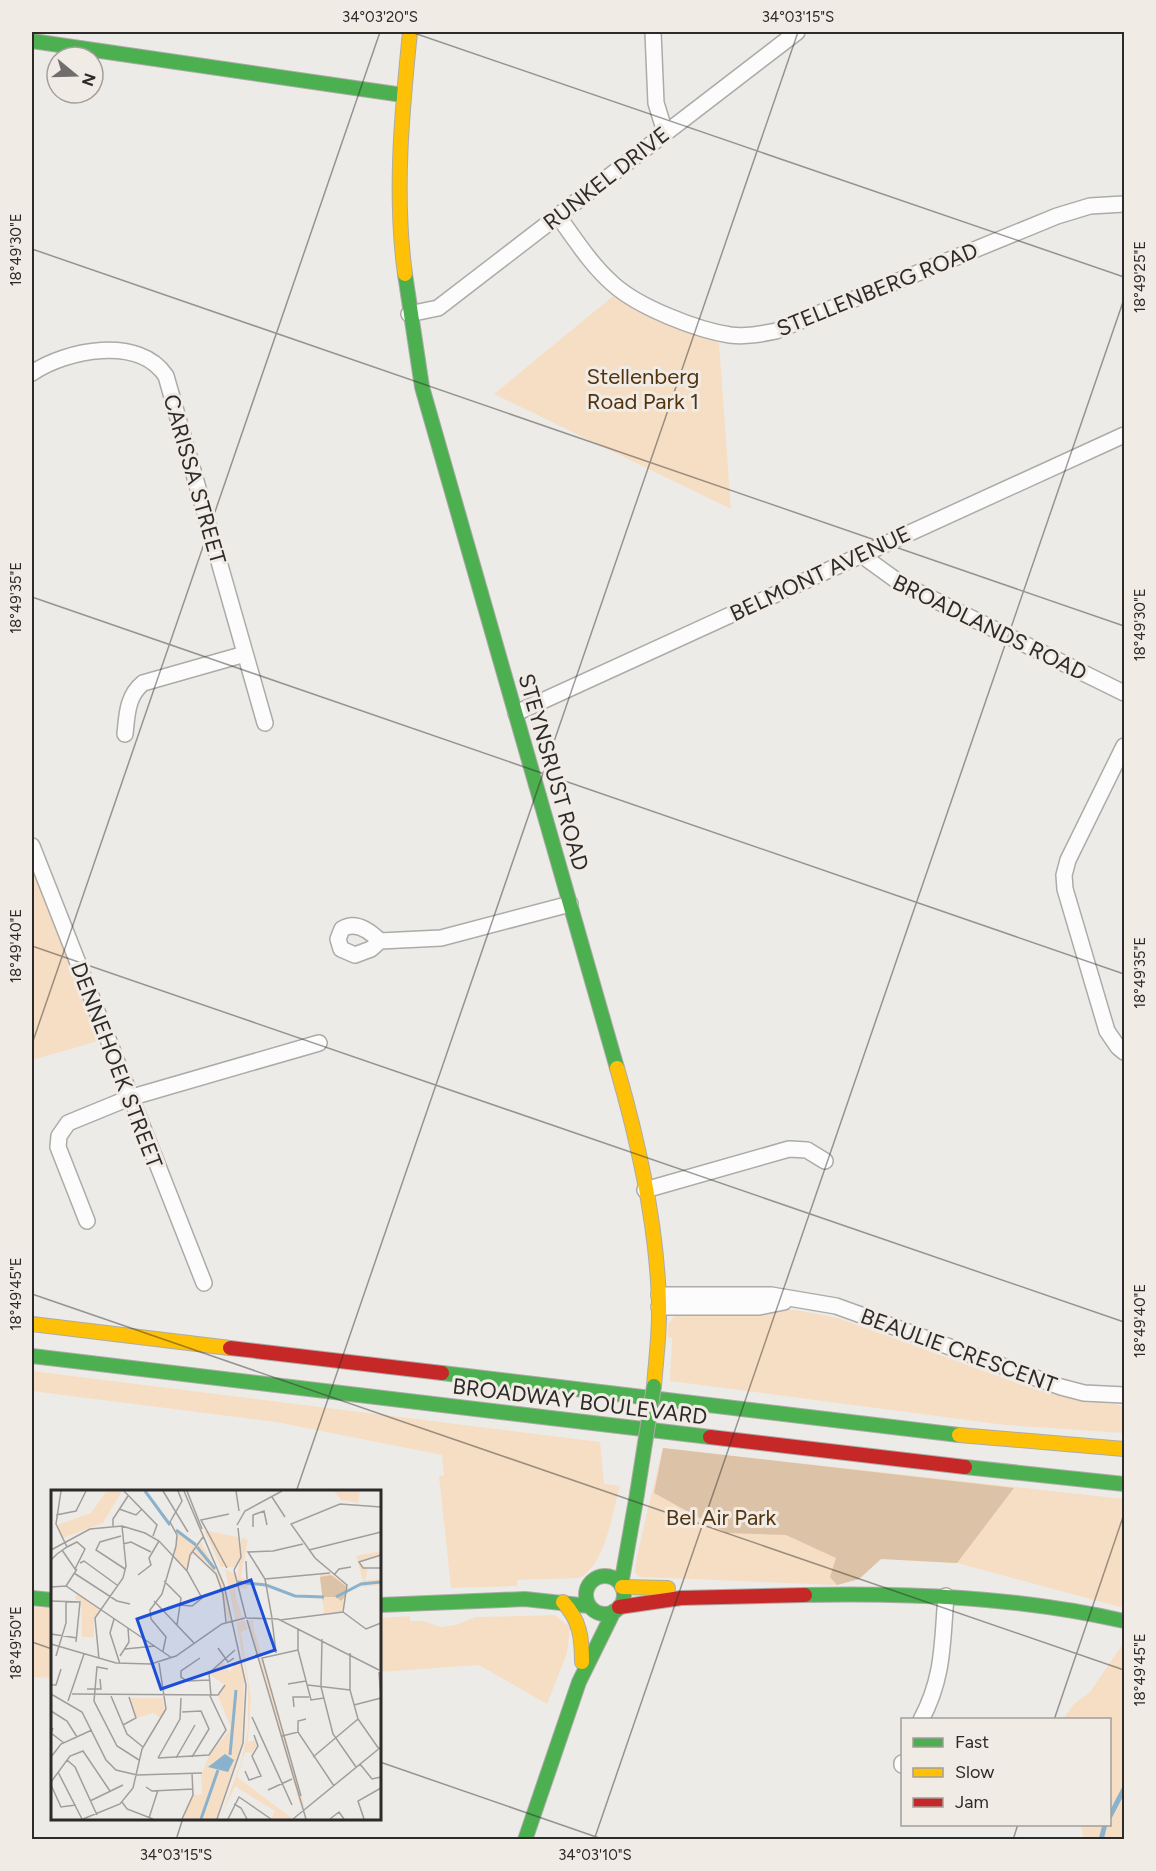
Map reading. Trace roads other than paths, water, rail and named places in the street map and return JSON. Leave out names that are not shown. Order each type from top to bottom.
[{"type":"street","name":"STEYNSRUST ROAD","points":[[410,32],[403,95],[400,154],[401,229],[410,314],[422,387],[624,1094],[645,1190],[659,1308],[654,1386],[621,1586]]},
{"type":"street","points":[[653,32],[656,103],[665,132]]},
{"type":"street","name":"RUNKEL DRIVE","points":[[410,314],[438,308],[797,32]]},
{"type":"street","points":[[32,42],[403,95]]},
{"type":"street","name":"STELLENBERG ROAD","points":[[558,216],[596,266],[613,284],[630,296],[712,331],[754,336],[776,331],[1057,216],[1090,206],[1125,204]]},
{"type":"street","name":"CARISSA STREET","points":[[32,373],[61,356],[86,351],[144,356],[160,368],[169,387],[265,723]]},
{"type":"street","name":"BELMONT AVENUE","points":[[516,713],[1125,435]]},
{"type":"street","name":"BROADLANDS ROAD","points":[[860,554],[900,584],[1125,693]]},
{"type":"street","points":[[125,734],[129,703],[136,689],[143,683],[245,654]]},
{"type":"street","points":[[1125,746],[1068,860],[1064,875],[1065,889],[1107,1031],[1118,1047],[1125,1052]]},
{"type":"street","name":"DENNEHOEK STREET","points":[[32,846],[129,1098],[204,1283]]},
{"type":"street","points":[[380,941],[441,938],[570,904]]},
{"type":"street","points":[[87,1221],[58,1147],[59,1136],[69,1123],[129,1098],[318,1043]]},
{"type":"street","points":[[645,1190],[789,1149],[807,1150],[825,1161]]},
{"type":"street","name":"BEAULIE CRESCENT","points":[[659,1308],[771,1295],[836,1306],[1061,1387],[1084,1393],[1125,1395]]},
{"type":"street","name":"BROADWAY BOULEVARD","points":[[32,1324],[998,1440],[1125,1449]]},
{"type":"street","name":"BROADWAY BOULEVARD","points":[[32,1356],[951,1466],[1125,1484]]},
{"type":"street","name":"STEYNSRUST ROAD","points":[[596,1580],[630,1522]]},
{"type":"street","points":[[525,1599],[608,1576],[621,1586],[624,1594],[599,1638],[579,1682],[525,1839]]},
{"type":"street","points":[[579,1682],[590,1607],[587,1590],[596,1580]]},
{"type":"street","points":[[621,1586],[722,1591],[742,1596]]},
{"type":"street","points":[[599,1638],[619,1622],[665,1604],[742,1596],[907,1593],[1040,1603],[1125,1621]]},
{"type":"street","points":[[922,1718],[934,1693],[939,1676],[946,1596]]},
{"type":"street","points":[[32,1598],[51,1600]]},
{"type":"street","points":[[381,1605],[525,1599],[563,1602],[590,1607],[602,1613],[651,1600],[703,1599]]},
{"type":"street","points":[[563,1602],[575,1613],[582,1627],[582,1662]]},
{"type":"waterway","points":[[1111,1814],[1124,1789]]},
{"type":"waterway","points":[[1101,1840],[1104,1826]]},
{"type":"park label","name":"Stellenberg Road Park 1","points":[[643,388]]},
{"type":"park label","name":"Bel Air Park","points":[[721,1517]]}]
